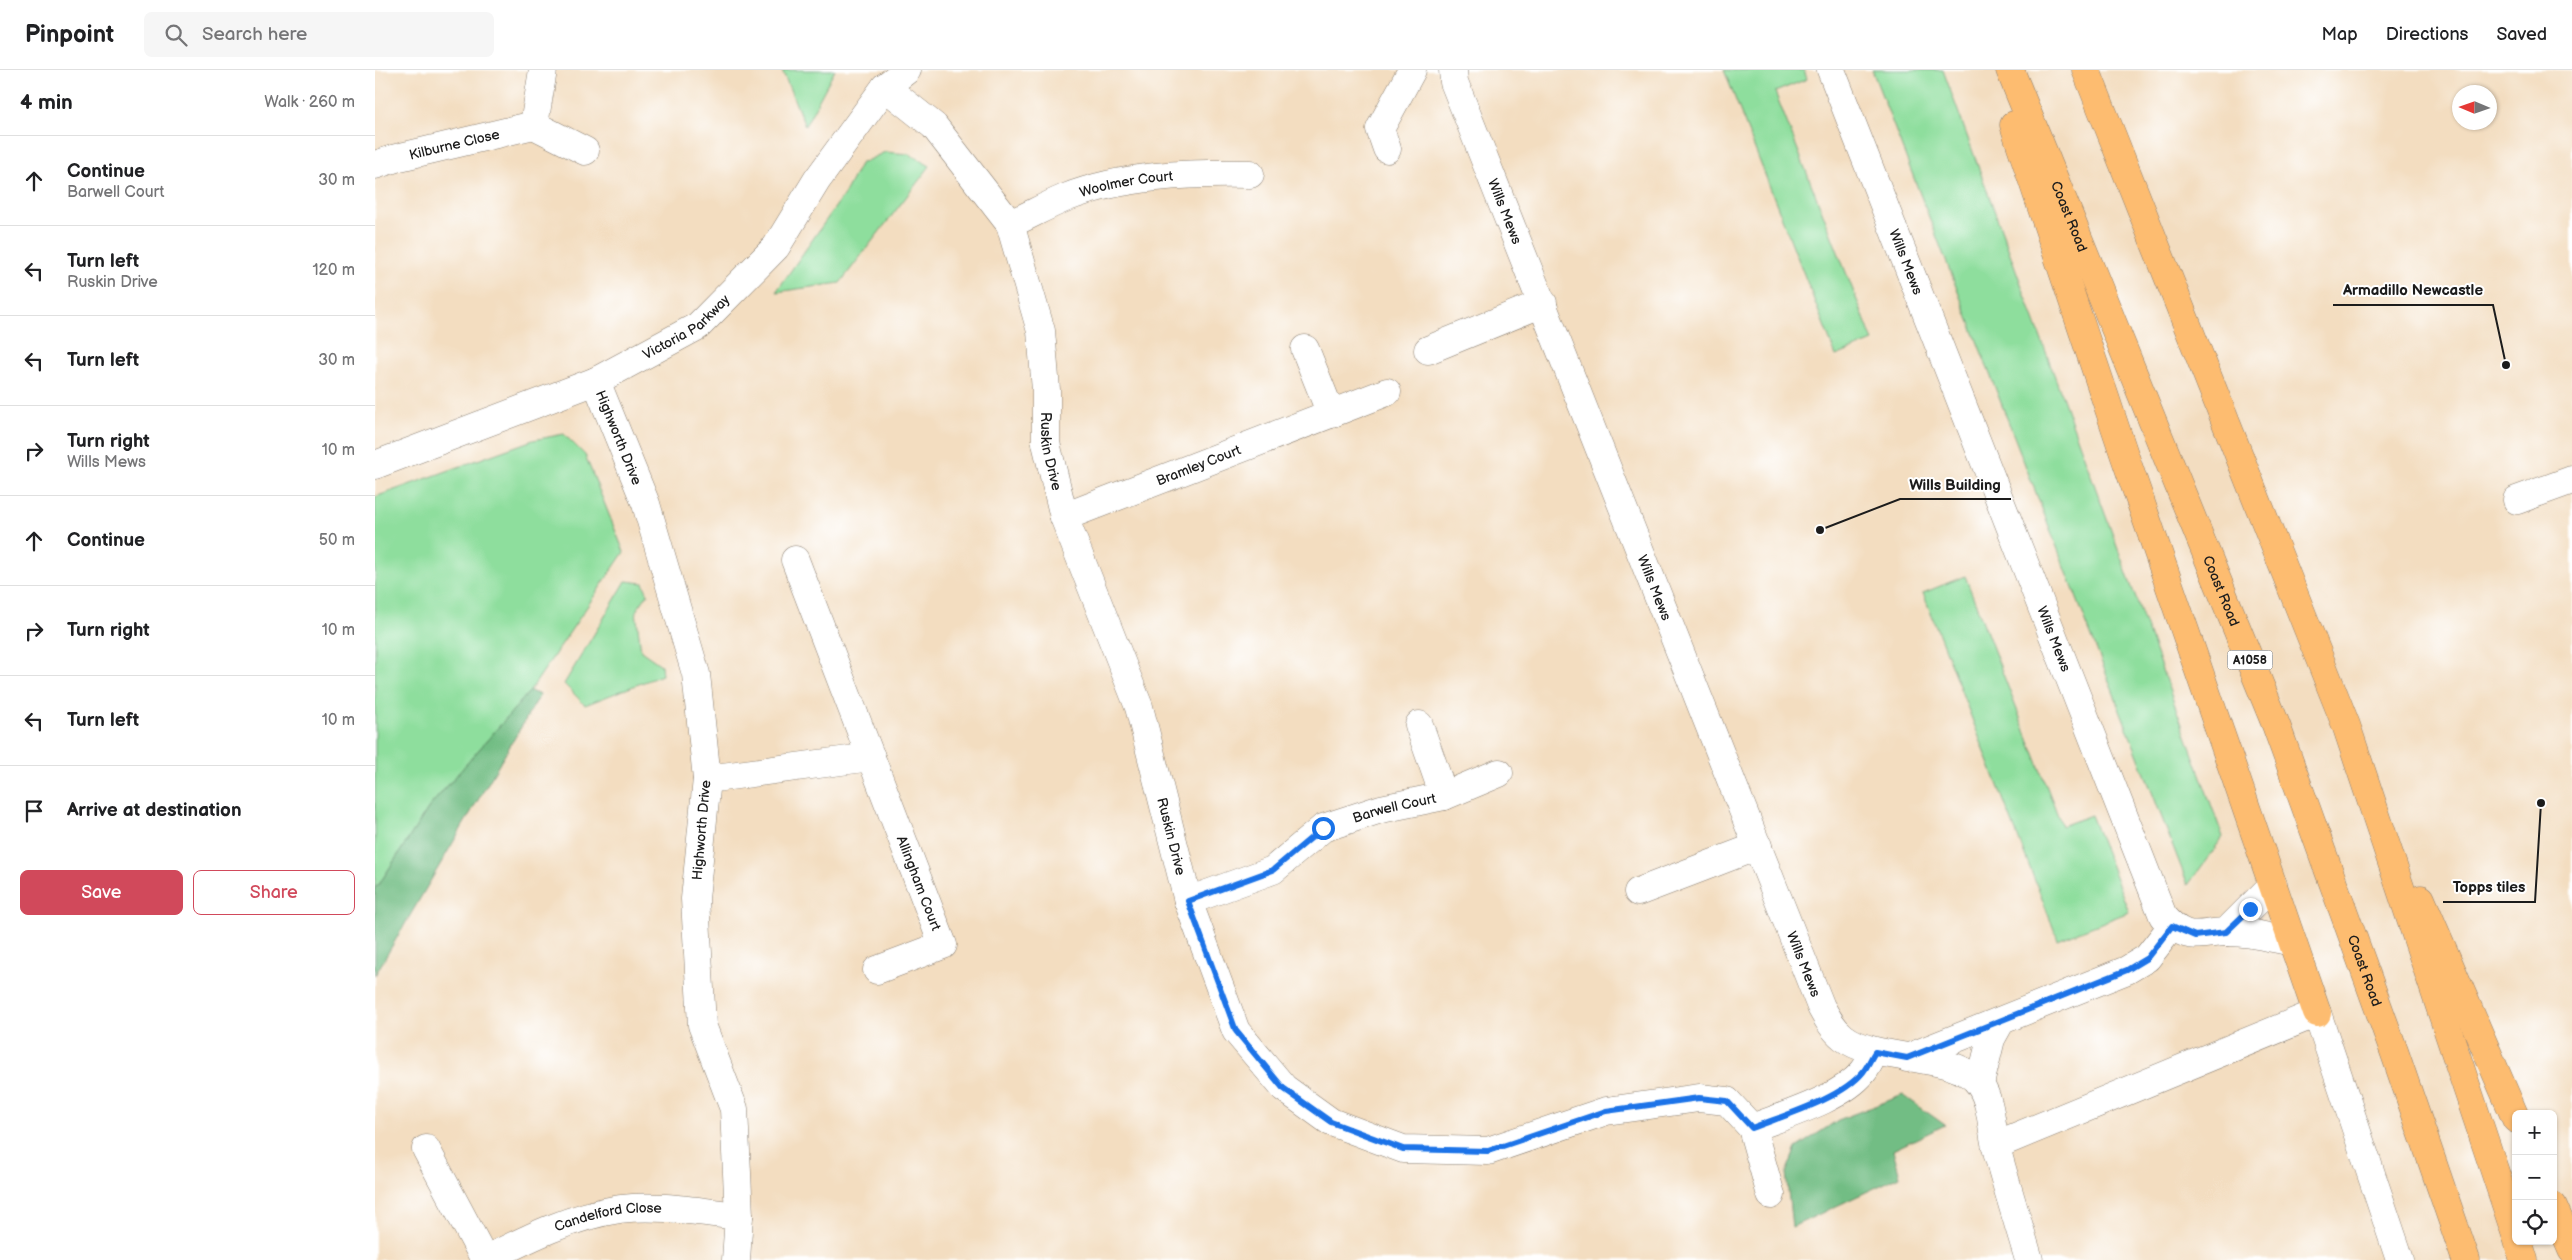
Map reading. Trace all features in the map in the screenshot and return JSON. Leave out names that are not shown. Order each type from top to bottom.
[{"type":"highway","points":[[1996,70],[2124,454],[2317,1013]]},
{"type":"highway","name":"Coast Road","points":[[2010,70],[2276,725],[2395,1051],[2466,1260]]},
{"type":"highway","points":[[2085,70],[2346,725],[2512,1110]]},
{"type":"highway","points":[[2346,725],[2512,1223]]},
{"type":"highway","points":[[2557,1215],[2572,1250]]},
{"type":"highway","points":[[2519,1245],[2524,1260]]},
{"type":"street","points":[[543,70],[534,125],[585,151]]},
{"type":"street","name":"Victoria Parkway","points":[[375,465],[597,381],[698,326],[776,247],[817,180],[885,87],[907,70]]},
{"type":"street","points":[[1387,149],[1380,129],[1412,70]]},
{"type":"street","name":"Wills Mews","points":[[1453,70],[1454,82],[1829,1023],[1843,1038],[1875,1052],[1951,1065],[1971,1075],[1980,1084]]},
{"type":"street","name":"Wills Mews","points":[[1831,70],[2154,899],[2163,916],[2172,926]]},
{"type":"street","name":"Ruskin Drive","points":[[885,87],[934,126],[1010,224],[1041,331],[1046,390],[1046,442],[1065,517],[1139,707],[1188,901],[1236,1031],[1283,1088],[1331,1122],[1403,1149],[1488,1151],[1606,1111],[1699,1098],[1727,1101],[1752,1128],[1771,1195]]},
{"type":"street","name":"Kilburne Close","points":[[375,165],[396,158],[534,125]]},
{"type":"street","name":"Woolmer Court","points":[[1010,224],[1067,198],[1126,181],[1188,173],[1250,174]]},
{"type":"street","points":[[1429,350],[1543,303]]},
{"type":"street","points":[[1305,349],[1331,414]]},
{"type":"street","name":"Highworth Drive","points":[[597,381],[646,504],[696,674],[707,779],[695,899],[702,1025],[734,1109],[739,1216],[736,1260]]},
{"type":"street","name":"Bramley Court","points":[[1065,517],[1387,392]]},
{"type":"street","points":[[2517,500],[2572,480]]},
{"type":"street","name":"Allingham Court","points":[[795,560],[943,945],[877,970]]},
{"type":"street","name":"Barwell Court","points":[[1419,725],[1444,796]]},
{"type":"street","points":[[707,779],[871,757]]},
{"type":"street","name":"Barwell Court","points":[[1188,901],[1273,870],[1323,828],[1381,809],[1444,796],[1499,773]]},
{"type":"street","points":[[1638,892],[1758,846]]},
{"type":"street","points":[[2226,932],[2273,885]]},
{"type":"street","points":[[1907,1058],[2127,970],[2147,958],[2172,926],[2195,936],[2226,932],[2292,942]]},
{"type":"street","points":[[1996,1146],[2317,1013],[2400,1260]]},
{"type":"street","points":[[2001,1021],[1991,1039],[1980,1084],[1987,1100],[1996,1146],[2029,1260]]},
{"type":"street","points":[[1752,1128],[1831,1096],[1862,1073],[1875,1052]]},
{"type":"street","name":"Candelford Close","points":[[426,1149],[485,1260],[549,1228],[620,1209],[672,1209],[739,1216]]},
{"type":"green space","points":[[782,70],[835,70],[805,126]]},
{"type":"green space","points":[[1724,70],[1804,70],[1807,79],[1775,92],[1873,341],[1836,356]]},
{"type":"green space","points":[[1872,70],[1943,70],[2223,837],[2188,885]]},
{"type":"green space","points":[[885,152],[909,154],[930,166],[840,283],[776,292],[845,193],[860,164]]},
{"type":"green space","points":[[564,434],[585,455],[624,552],[530,691],[429,807],[378,886],[375,887],[375,497],[533,440]]},
{"type":"green space","points":[[1965,576],[2062,826],[2091,815],[2129,912],[2058,940],[1923,593]]},
{"type":"green space","points":[[626,581],[643,583],[648,594],[636,611],[641,651],[661,665],[662,675],[585,705],[564,684]]},
{"type":"green space","points":[[530,691],[540,695],[375,975],[375,887],[378,886],[429,807]]},
{"type":"green space","points":[[1903,1095],[1945,1125],[1893,1150],[1900,1176],[1792,1227],[1786,1173],[1796,1148],[1838,1120]]},
{"type":"place","name":"Armadillo Newcastle","points":[[2506,365]]},
{"type":"place","name":"Wills Building","points":[[1820,530]]},
{"type":"place","name":"Topps tiles","points":[[2541,803]]},
{"type":"route","points":[[1323,828],[1273,870],[1188,901],[1236,1031],[1283,1088],[1331,1122],[1403,1149],[1488,1151],[1606,1111],[1699,1098],[1727,1101],[1752,1128],[1831,1096],[1862,1073],[1875,1052],[1907,1058],[2127,970],[2147,958],[2172,926],[2182,932],[2195,936],[2226,932],[2250,909]]}]
